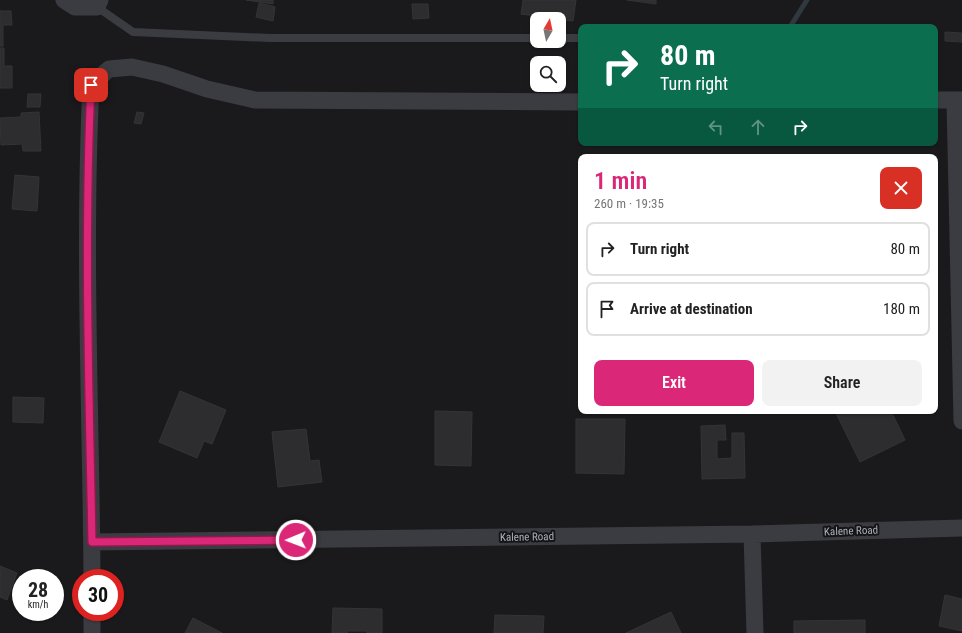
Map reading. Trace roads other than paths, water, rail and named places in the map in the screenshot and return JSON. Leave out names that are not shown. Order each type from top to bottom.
[{"type":"street","points":[[64,0],[75,7],[98,4]]},
{"type":"street","points":[[92,569],[88,349],[88,144],[91,85],[109,69],[132,67],[163,74],[206,89],[255,100],[578,102]]},
{"type":"street","points":[[938,100],[959,100],[962,421]]},
{"type":"street","name":"Kalene Road","points":[[92,542],[752,534],[962,528]]},
{"type":"street","points":[[752,534],[755,633]]},
{"type":"street","points":[[92,621],[92,633]]},
{"type":"lane","points":[[98,4],[133,32],[270,38],[530,38]]},
{"type":"lane","points":[[566,38],[578,38]]},
{"type":"waterway","points":[[792,24],[807,0]]}]
